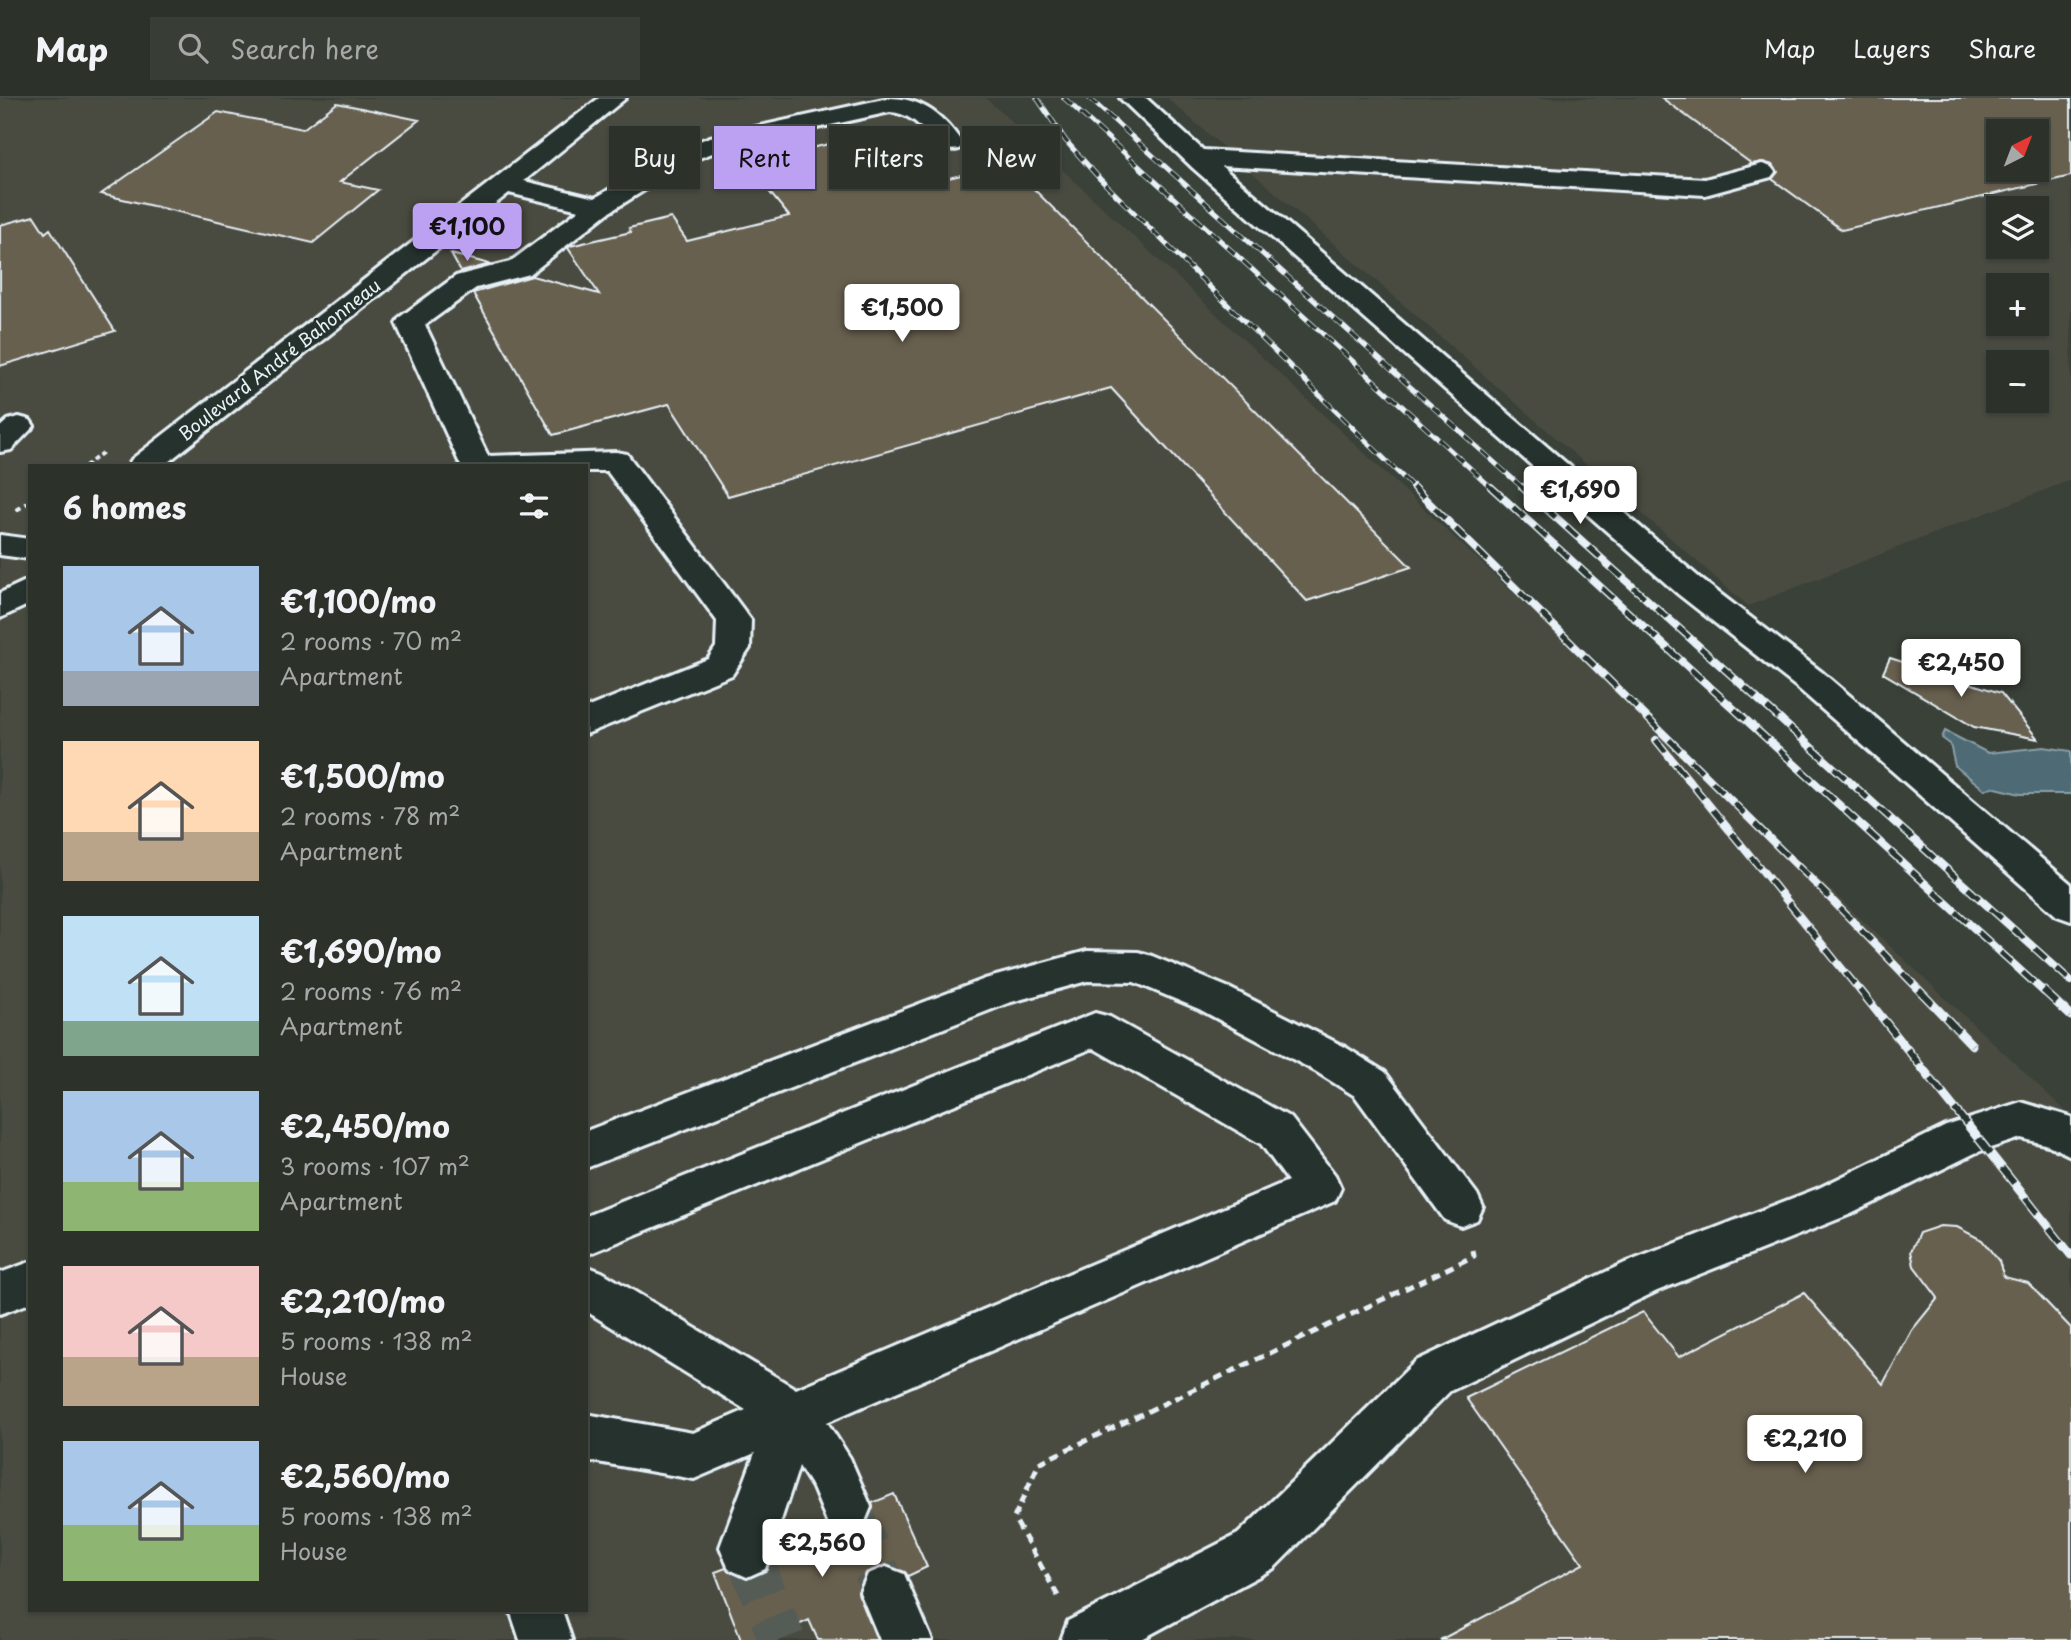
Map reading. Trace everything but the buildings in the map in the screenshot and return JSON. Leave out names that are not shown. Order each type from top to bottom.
[{"type":"street","name":"Boulevard André Bahonneau","points":[[146,464],[614,98]]},
{"type":"street","points":[[1132,98],[1196,157],[1679,578],[1811,681],[2071,906]]},
{"type":"street","points":[[477,464],[410,323],[466,282],[520,268],[599,207],[682,156],[719,142],[890,105],[916,108],[926,114],[950,144]]},
{"type":"street","points":[[1196,157],[1705,187],[1762,172]]},
{"type":"street","points":[[502,183],[599,207]]},
{"type":"street","points":[[533,464],[615,461],[734,620],[733,648],[720,667],[588,721]]},
{"type":"street","points":[[0,545],[28,548]]},
{"type":"street","points":[[588,1149],[999,990],[1087,966],[1138,967],[1213,998],[1330,1059],[1370,1084],[1461,1207]]},
{"type":"street","points":[[588,1235],[1095,1029],[1276,1130],[1319,1188],[694,1456],[588,1437]]},
{"type":"street","points":[[1075,1623],[1256,1551],[1433,1376],[1641,1277],[1835,1201],[1961,1139],[2021,1120],[2061,1131],[2071,1138]]},
{"type":"street","points":[[0,1294],[28,1283]]},
{"type":"street","points":[[588,1287],[794,1414],[832,1474],[846,1507]]},
{"type":"street","points":[[747,1552],[745,1547],[794,1414]]},
{"type":"street","points":[[886,1592],[906,1640]]},
{"type":"street","points":[[537,1612],[546,1640]]},
{"type":"path","points":[[1075,1623],[1014,1518],[1039,1464],[1474,1256],[1461,1207]]},
{"type":"shaded area","points":[[0,98],[986,98],[1016,126],[962,126],[962,189],[1060,189],[1060,167],[2071,1116],[2071,1640],[0,1640]]},
{"type":"shaded area","points":[[1167,98],[2071,98],[2071,480],[1748,606]]},
{"type":"water","points":[[1945,731],[1988,753],[2044,747],[2071,751],[2071,794],[2020,794],[1992,787],[1985,790],[1955,766],[1950,744],[1942,738]]},
{"type":"tunnel","points":[[846,1507],[886,1592]]},
{"type":"tunnel","points":[[747,1552],[782,1640]]},
{"type":"railway","points":[[1037,98],[1066,141],[1100,179],[1415,489]]},
{"type":"railway","points":[[1064,98],[1493,489]]},
{"type":"railway","points":[[1089,98],[1524,489]]},
{"type":"railway","points":[[1413,487],[1828,896],[1921,992]]},
{"type":"railway","points":[[1491,487],[2044,992]]},
{"type":"railway","points":[[1522,487],[2071,981]]},
{"type":"railway","points":[[1656,740],[1861,992]]},
{"type":"railway","points":[[1860,990],[2071,1255]]},
{"type":"railway","points":[[1919,990],[1972,1045]]},
{"type":"railway","points":[[2043,990],[2071,1016]]}]
